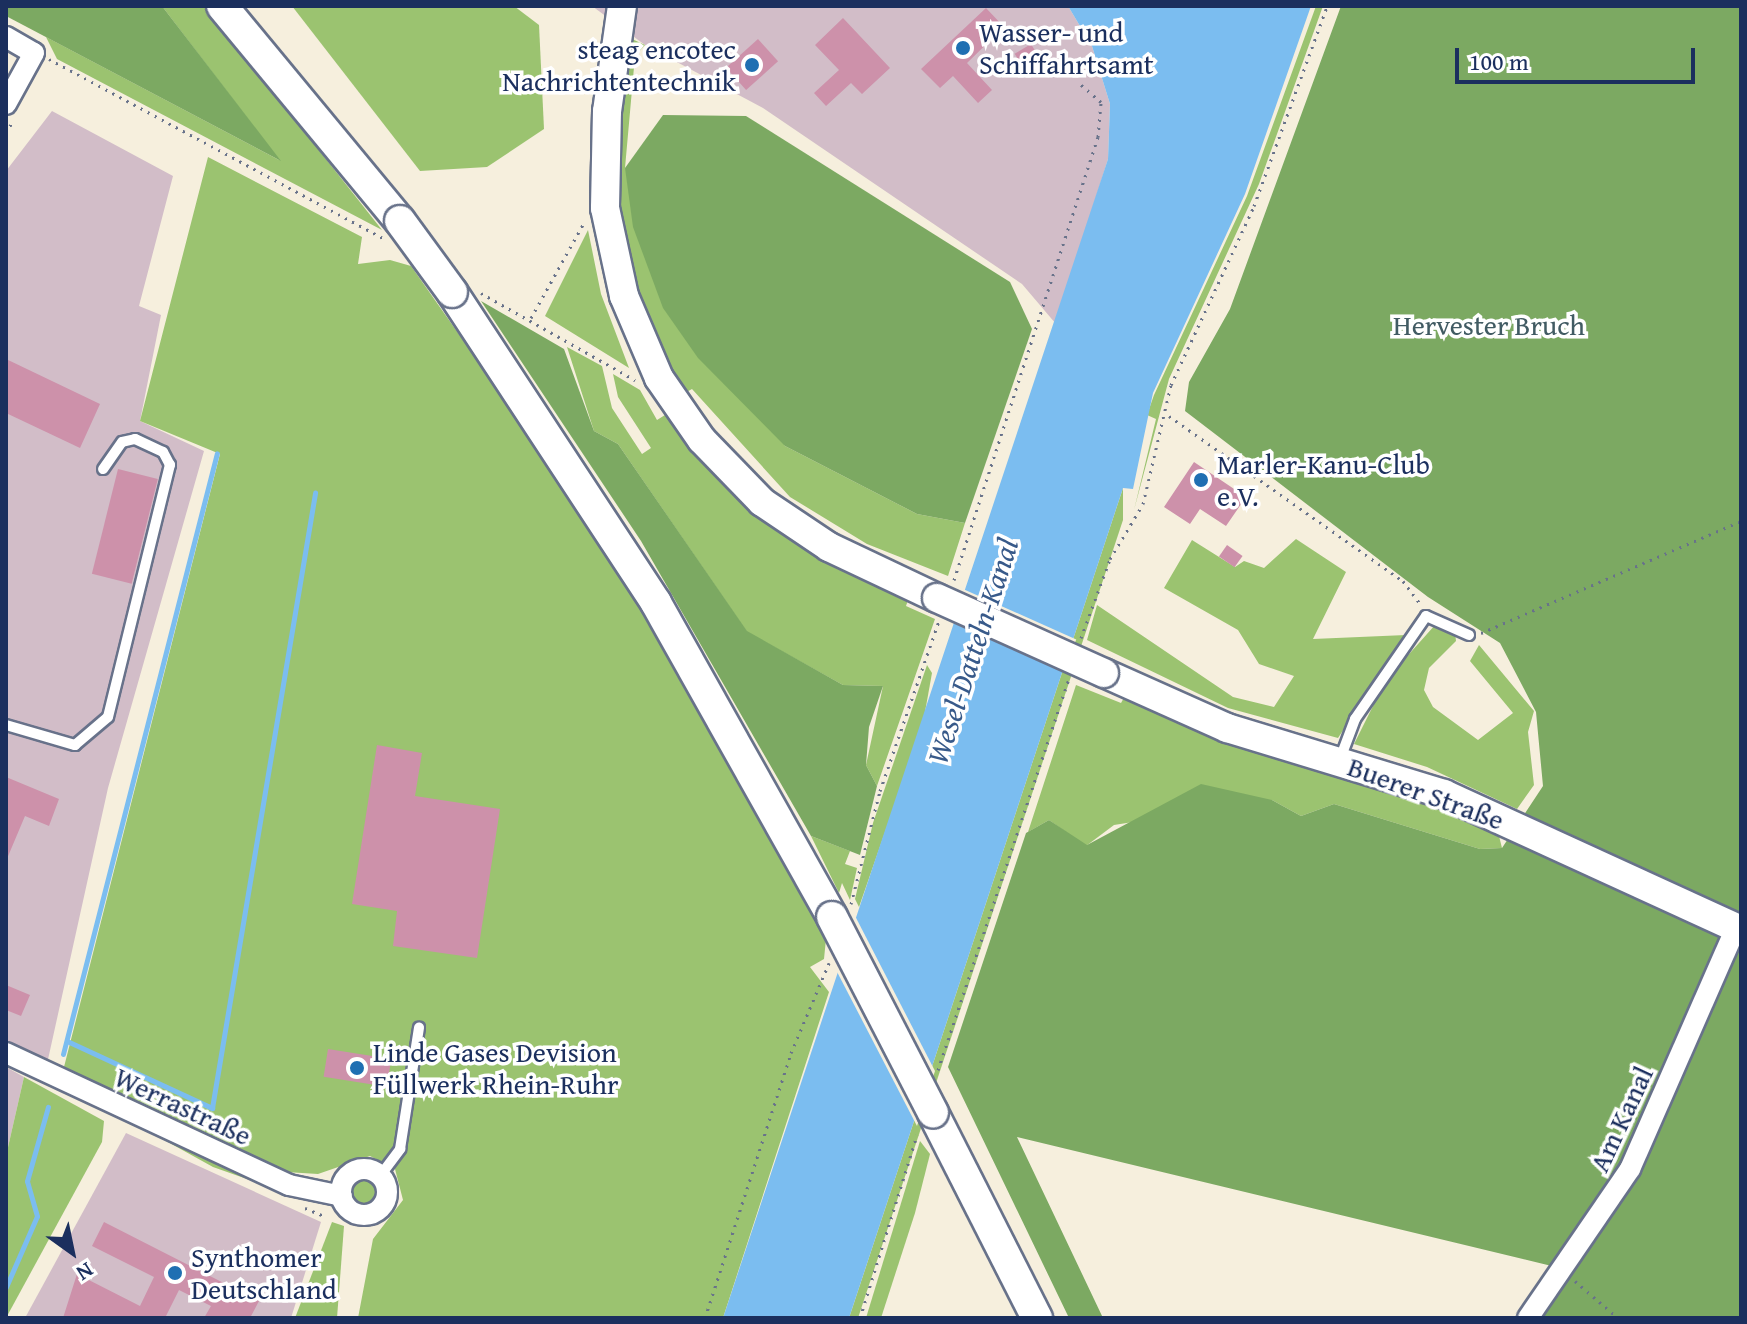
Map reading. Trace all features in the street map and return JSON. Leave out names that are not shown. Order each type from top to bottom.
[{"type":"main road","points":[[222,6],[396,232],[462,290],[656,603],[839,918],[1037,1318]]},
{"type":"street","points":[[622,6],[607,111],[605,208],[624,296],[659,378],[702,440],[762,502],[829,547],[943,602]]},
{"type":"street","points":[[6,37],[34,53],[6,104]]},
{"type":"street","name":"Buerer Straße","points":[[943,602],[1227,728],[1468,804],[1739,924]]},
{"type":"street","name":"Am Kanal","points":[[1528,1318],[1565,1269],[1630,1169],[1739,924]]},
{"type":"street","name":"Werrastraße","points":[[6,1053],[289,1185],[342,1196],[355,1213],[378,1211],[387,1190],[380,1176]]},
{"type":"street","points":[[342,1196],[350,1174],[380,1176]]},
{"type":"lane","points":[[6,725],[75,745],[108,717],[170,465],[163,452],[135,439],[122,442],[103,469]]},
{"type":"lane","points":[[1339,761],[1355,719],[1426,616],[1469,635]]},
{"type":"lane","points":[[380,1176],[400,1149],[419,1027]]},
{"type":"path","points":[[1079,643],[1110,559],[1143,504],[1168,415],[1171,385],[1254,206],[1327,6]]},
{"type":"path","points":[[34,53],[396,232]]},
{"type":"path","points":[[839,918],[1098,137],[1101,102],[1078,82]]},
{"type":"path","points":[[531,318],[589,214]]},
{"type":"path","points":[[462,290],[531,318],[644,389]]},
{"type":"path","points":[[1168,415],[1403,581],[1426,616]]},
{"type":"path","points":[[1469,635],[1741,521]]},
{"type":"path","points":[[1011,861],[1071,673]]},
{"type":"path","points":[[705,1318],[791,1053],[831,960]]},
{"type":"path","points":[[1565,1269],[1618,1318]]},
{"type":"shaded area","points":[[592,6],[1068,6],[1092,46],[1110,104],[1108,159],[1056,324],[1022,284],[763,108],[645,45]]},
{"type":"shaded area","points":[[52,111],[173,176],[139,306],[161,315],[140,421],[204,451],[108,788],[47,1064],[6,1041],[6,171]]},
{"type":"shaded area","points":[[6,1067],[24,1077],[6,1156]]},
{"type":"shaded area","points":[[126,1133],[321,1222],[291,1318],[25,1318]]},
{"type":"green space","points":[[6,6],[162,6],[281,161],[6,16]]},
{"type":"green space","points":[[162,6],[205,6],[382,230],[57,59],[46,37],[279,160]]},
{"type":"green space","points":[[292,6],[514,6],[539,25],[544,129],[487,167],[420,171]]},
{"type":"green space","points":[[1316,6],[1323,6],[1259,184],[1169,379],[1134,510],[1156,419],[1147,415],[1154,395],[1247,196]]},
{"type":"green space","name":"Hervester Bruch","points":[[1341,6],[1741,6],[1741,1318],[1528,1318],[1564,1269],[1017,1137],[1103,1318],[1069,1318],[948,1067],[1026,833],[1049,820],[1087,845],[1201,784],[1272,800],[1301,816],[1334,804],[1480,849],[1502,848],[1543,786],[1536,712],[1500,643],[1428,597],[1185,411],[1189,382],[1230,309]]},
{"type":"green space","points":[[632,39],[645,45],[635,56],[625,168],[785,446],[917,514],[965,523],[948,576],[867,544],[790,497],[692,389],[683,394],[666,366],[624,262],[612,166]]},
{"type":"green space","points":[[663,115],[746,116],[1010,282],[1032,329],[965,523],[917,514],[785,446],[698,358],[663,308],[633,227],[625,168]]},
{"type":"green space","points":[[208,157],[362,237],[358,264],[390,260],[411,266],[567,488],[649,620],[826,939],[824,959],[810,967],[829,992],[723,1318],[358,1318],[373,1239],[403,1200],[395,1169],[370,1156],[318,1174],[286,1172],[64,1067],[220,454],[140,421]]},
{"type":"green space","points":[[588,230],[601,294],[629,368],[545,316]]},
{"type":"green space","points":[[481,301],[564,349],[594,431],[618,444],[747,631],[843,685],[883,686],[869,727],[866,765],[877,786],[860,855],[811,836],[641,541]]},
{"type":"green space","points":[[567,347],[602,366],[612,408],[642,454],[651,448],[618,397],[613,374],[640,390],[657,420],[665,415],[753,511],[817,554],[909,597],[906,606],[935,619],[877,786],[866,765],[883,686],[843,685],[747,632],[618,444],[594,431]]},
{"type":"green space","points":[[1123,488],[1123,520],[858,1318],[849,1318]]},
{"type":"green space","points":[[1296,539],[1346,572],[1313,639],[1406,635],[1338,738],[1228,708],[1087,640],[1097,605],[1233,697],[1274,707],[1294,676],[1259,664],[1238,630],[1164,588],[1192,540],[1235,567],[1244,561],[1264,568]]},
{"type":"green space","points":[[1435,625],[1455,632],[1456,641],[1429,668],[1424,690],[1433,707],[1478,740],[1513,713],[1470,661],[1479,645],[1534,711],[1528,732],[1534,785],[1517,809],[1427,767],[1354,744],[1386,680]]},
{"type":"green space","points":[[927,665],[932,673],[923,723],[859,907],[855,899],[873,823]]},
{"type":"green space","points":[[1076,685],[1121,703],[1126,694],[1368,777],[1497,828],[1502,848],[1480,849],[1334,804],[1301,816],[1272,800],[1114,825],[1086,846],[1049,820],[1028,832]]},
{"type":"green space","points":[[811,836],[850,851],[845,864],[857,868],[850,900],[842,883],[839,893]]},
{"type":"green space","points":[[24,1077],[104,1121],[102,1142],[6,1318],[6,1156]]},
{"type":"green space","points":[[148,1131],[215,1163],[284,1192],[213,1167]]},
{"type":"green space","points":[[920,1141],[930,1154],[915,1213],[881,1318],[866,1318]]},
{"type":"green space","points":[[365,1179],[374,1183],[378,1192],[374,1201],[365,1205],[356,1201],[352,1192],[356,1183]]},
{"type":"green space","points":[[332,1222],[344,1226],[337,1318],[295,1318]]},
{"type":"water","name":"Wesel-Datteln-Kanal","points":[[1068,6],[1311,6],[1245,194],[1153,393],[1133,489],[1123,488],[849,1318],[723,1318],[1108,159],[1110,104],[1092,46]]},
{"type":"pier","points":[[963,589],[1076,639],[1062,671],[949,621]]},
{"type":"pier","points":[[853,912],[935,1071],[917,1126],[834,966]]},
{"type":"building","name":"Wasser- und Schiffahrtsamt","points":[[986,8],[1004,27],[967,63],[992,90],[978,103],[953,76],[940,88],[921,69]]},
{"type":"building","points":[[843,18],[890,68],[862,94],[851,83],[826,106],[814,93],[839,70],[815,45]]},
{"type":"building","name":"steag encotec Nachrichtentechnik","points":[[758,39],[778,61],[746,90],[726,68]]},
{"type":"building","points":[[1031,44],[1045,67],[1029,77],[1015,54]]},
{"type":"building","points":[[6,359],[100,404],[80,448],[6,413]]},
{"type":"building","name":"Marler-Kanu-Club e.V.","points":[[1194,462],[1246,497],[1226,526],[1200,509],[1190,524],[1164,507]]},
{"type":"building","points":[[118,469],[158,479],[132,584],[92,574]]},
{"type":"building","points":[[1227,545],[1243,556],[1235,567],[1219,556]]},
{"type":"building","points":[[377,745],[422,753],[415,796],[500,809],[477,958],[393,946],[397,911],[352,904]]},
{"type":"building","points":[[6,777],[59,799],[49,826],[25,816],[6,861]]},
{"type":"building","points":[[6,985],[30,995],[21,1016],[6,1010]]},
{"type":"building","name":"Linde Gases Devision Füllwerk Rhein-Ruhr","points":[[328,1049],[391,1059],[387,1087],[324,1077]]},
{"type":"building","points":[[104,1222],[259,1301],[250,1318],[204,1318],[211,1306],[179,1290],[165,1318],[63,1318],[77,1274],[140,1306],[154,1277],[92,1246]]},
{"type":"waterway","points":[[63,1054],[217,453]]},
{"type":"waterway","points":[[67,1041],[212,1108],[315,493]]},
{"type":"waterway","points":[[6,1287],[37,1216],[27,1181],[48,1107]]},
{"type":"place","name":"Wasser- und Schiffahrtsamt","points":[[963,48]]},
{"type":"place","name":"steag encotec Nachrichtentechnik","points":[[752,65]]},
{"type":"place","name":"Marler-Kanu-Club e.V.","points":[[1201,480]]},
{"type":"place","name":"Linde Gases Devision Füllwerk Rhein-Ruhr","points":[[357,1068]]},
{"type":"place","name":"Synthomer Deutschland","points":[[175,1273]]}]
